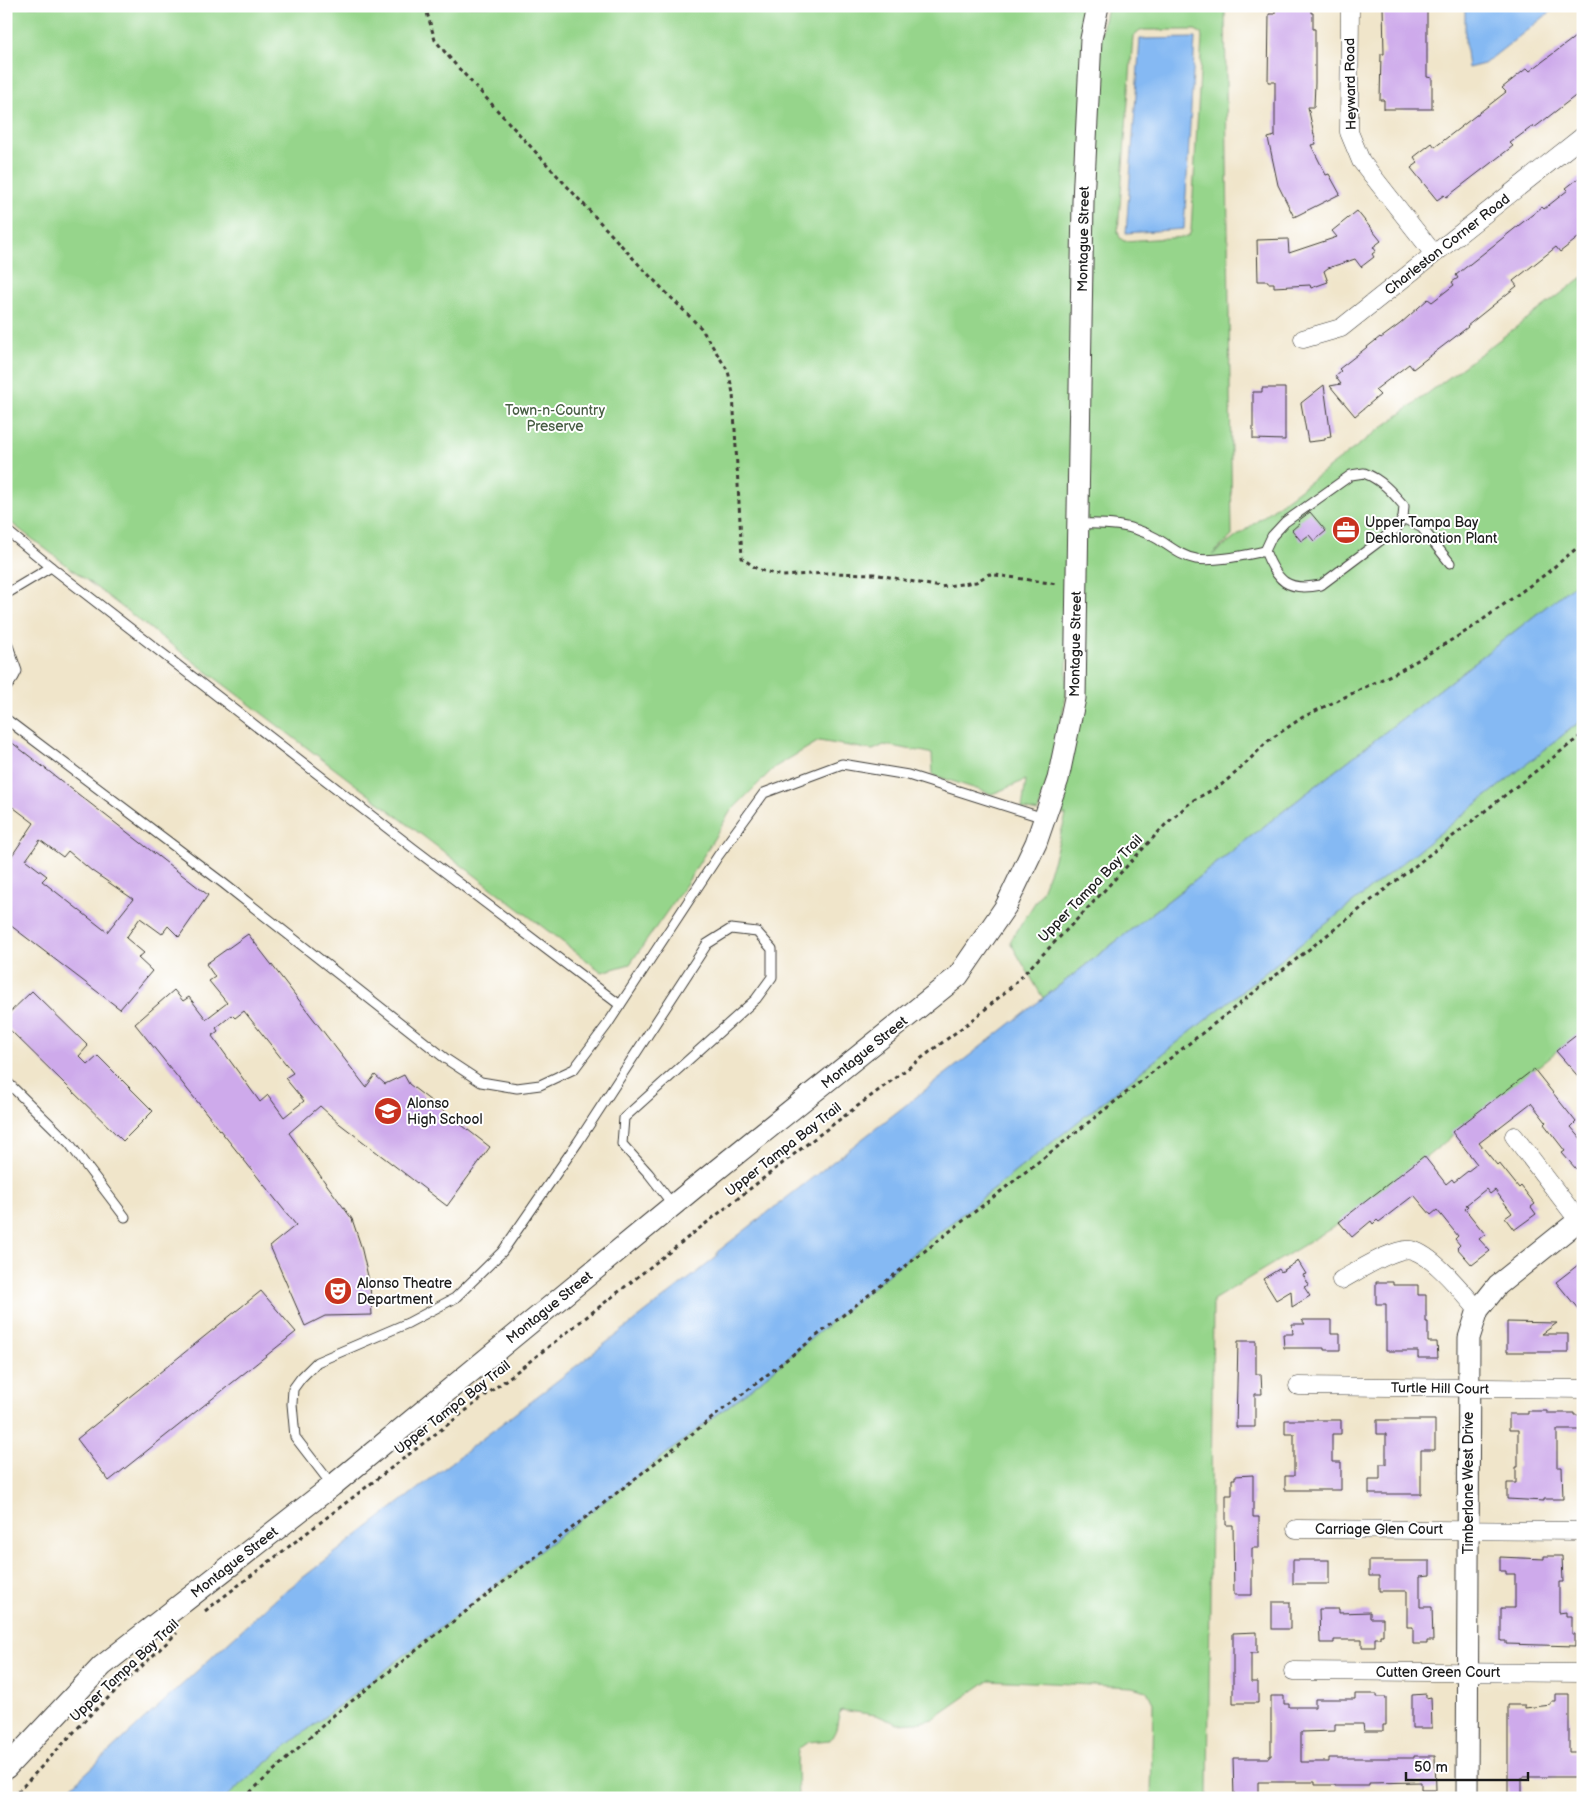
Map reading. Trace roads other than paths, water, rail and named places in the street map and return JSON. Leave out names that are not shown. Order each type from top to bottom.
[{"type":"street","name":"Montague Street","points":[[6,1768],[102,1666],[332,1486],[673,1206],[958,976],[1006,906],[1036,843],[1058,779],[1075,698],[1083,201],[1091,39],[1098,6]]},
{"type":"street","name":"Heyward Road","points":[[1350,6],[1349,132],[1360,161],[1434,254]]},
{"type":"street","name":"Charleston Corner Road","points":[[1303,339],[1340,328],[1583,136]]},
{"type":"street","points":[[1514,1136],[1581,1219]]},
{"type":"street","name":"Timberlane West Drive","points":[[1467,1798],[1469,1338],[1478,1310],[1498,1284],[1581,1219]]},
{"type":"street","points":[[1341,1280],[1387,1255],[1411,1250],[1431,1260],[1478,1310]]},
{"type":"street","name":"Turtle Hill Court","points":[[1298,1386],[1583,1390]]},
{"type":"street","name":"Carriage Glen Court","points":[[1296,1529],[1583,1531]]},
{"type":"street","name":"Cutten Green Court","points":[[1293,1671],[1583,1674]]},
{"type":"lane","points":[[1364,473],[1376,478],[1404,506],[1404,518],[1397,528],[1321,585],[1309,588],[1296,587],[1284,582],[1276,574],[1265,551],[1272,536],[1285,522],[1351,475],[1364,473]]},
{"type":"lane","points":[[1404,518],[1422,528],[1450,563]]},
{"type":"lane","points":[[1078,524],[1122,525],[1142,530],[1180,554],[1198,559],[1225,558],[1265,551]]},
{"type":"lane","points":[[6,530],[413,848],[620,1004]]},
{"type":"lane","points":[[6,594],[51,567]]},
{"type":"lane","points":[[6,640],[17,671],[6,688]]},
{"type":"lane","points":[[6,719],[223,883],[446,1059],[481,1082],[517,1088],[540,1085],[574,1069],[620,1004],[718,856],[764,793],[842,764],[908,774],[1044,818]]},
{"type":"lane","points":[[332,1486],[296,1437],[292,1404],[293,1389],[301,1378],[317,1362],[408,1323],[455,1298],[502,1252],[578,1142],[707,944],[731,929],[757,932],[772,949],[772,977],[756,999],[624,1118],[622,1144],[649,1174],[673,1206]]},
{"type":"lane","points":[[6,1080],[69,1143],[125,1217]]},
{"type":"water","points":[[1465,6],[1558,6],[1484,64],[1468,68],[1465,43]]},
{"type":"water","points":[[1195,38],[1184,229],[1126,233],[1140,39]]},
{"type":"water","points":[[1583,578],[1583,719],[927,1242],[753,1387],[285,1747],[225,1798],[59,1798],[274,1600],[717,1257],[717,1252]]},
{"type":"place","name":"Upper Tampa Bay Dechloronation Plant","points":[[1346,530]]},
{"type":"place","name":"Alonso High School","points":[[388,1111]]},
{"type":"place","name":"Alonso Theatre Department","points":[[338,1291]]},
{"type":"park label","name":"Town-n-Country Preserve","points":[[555,418]]}]
